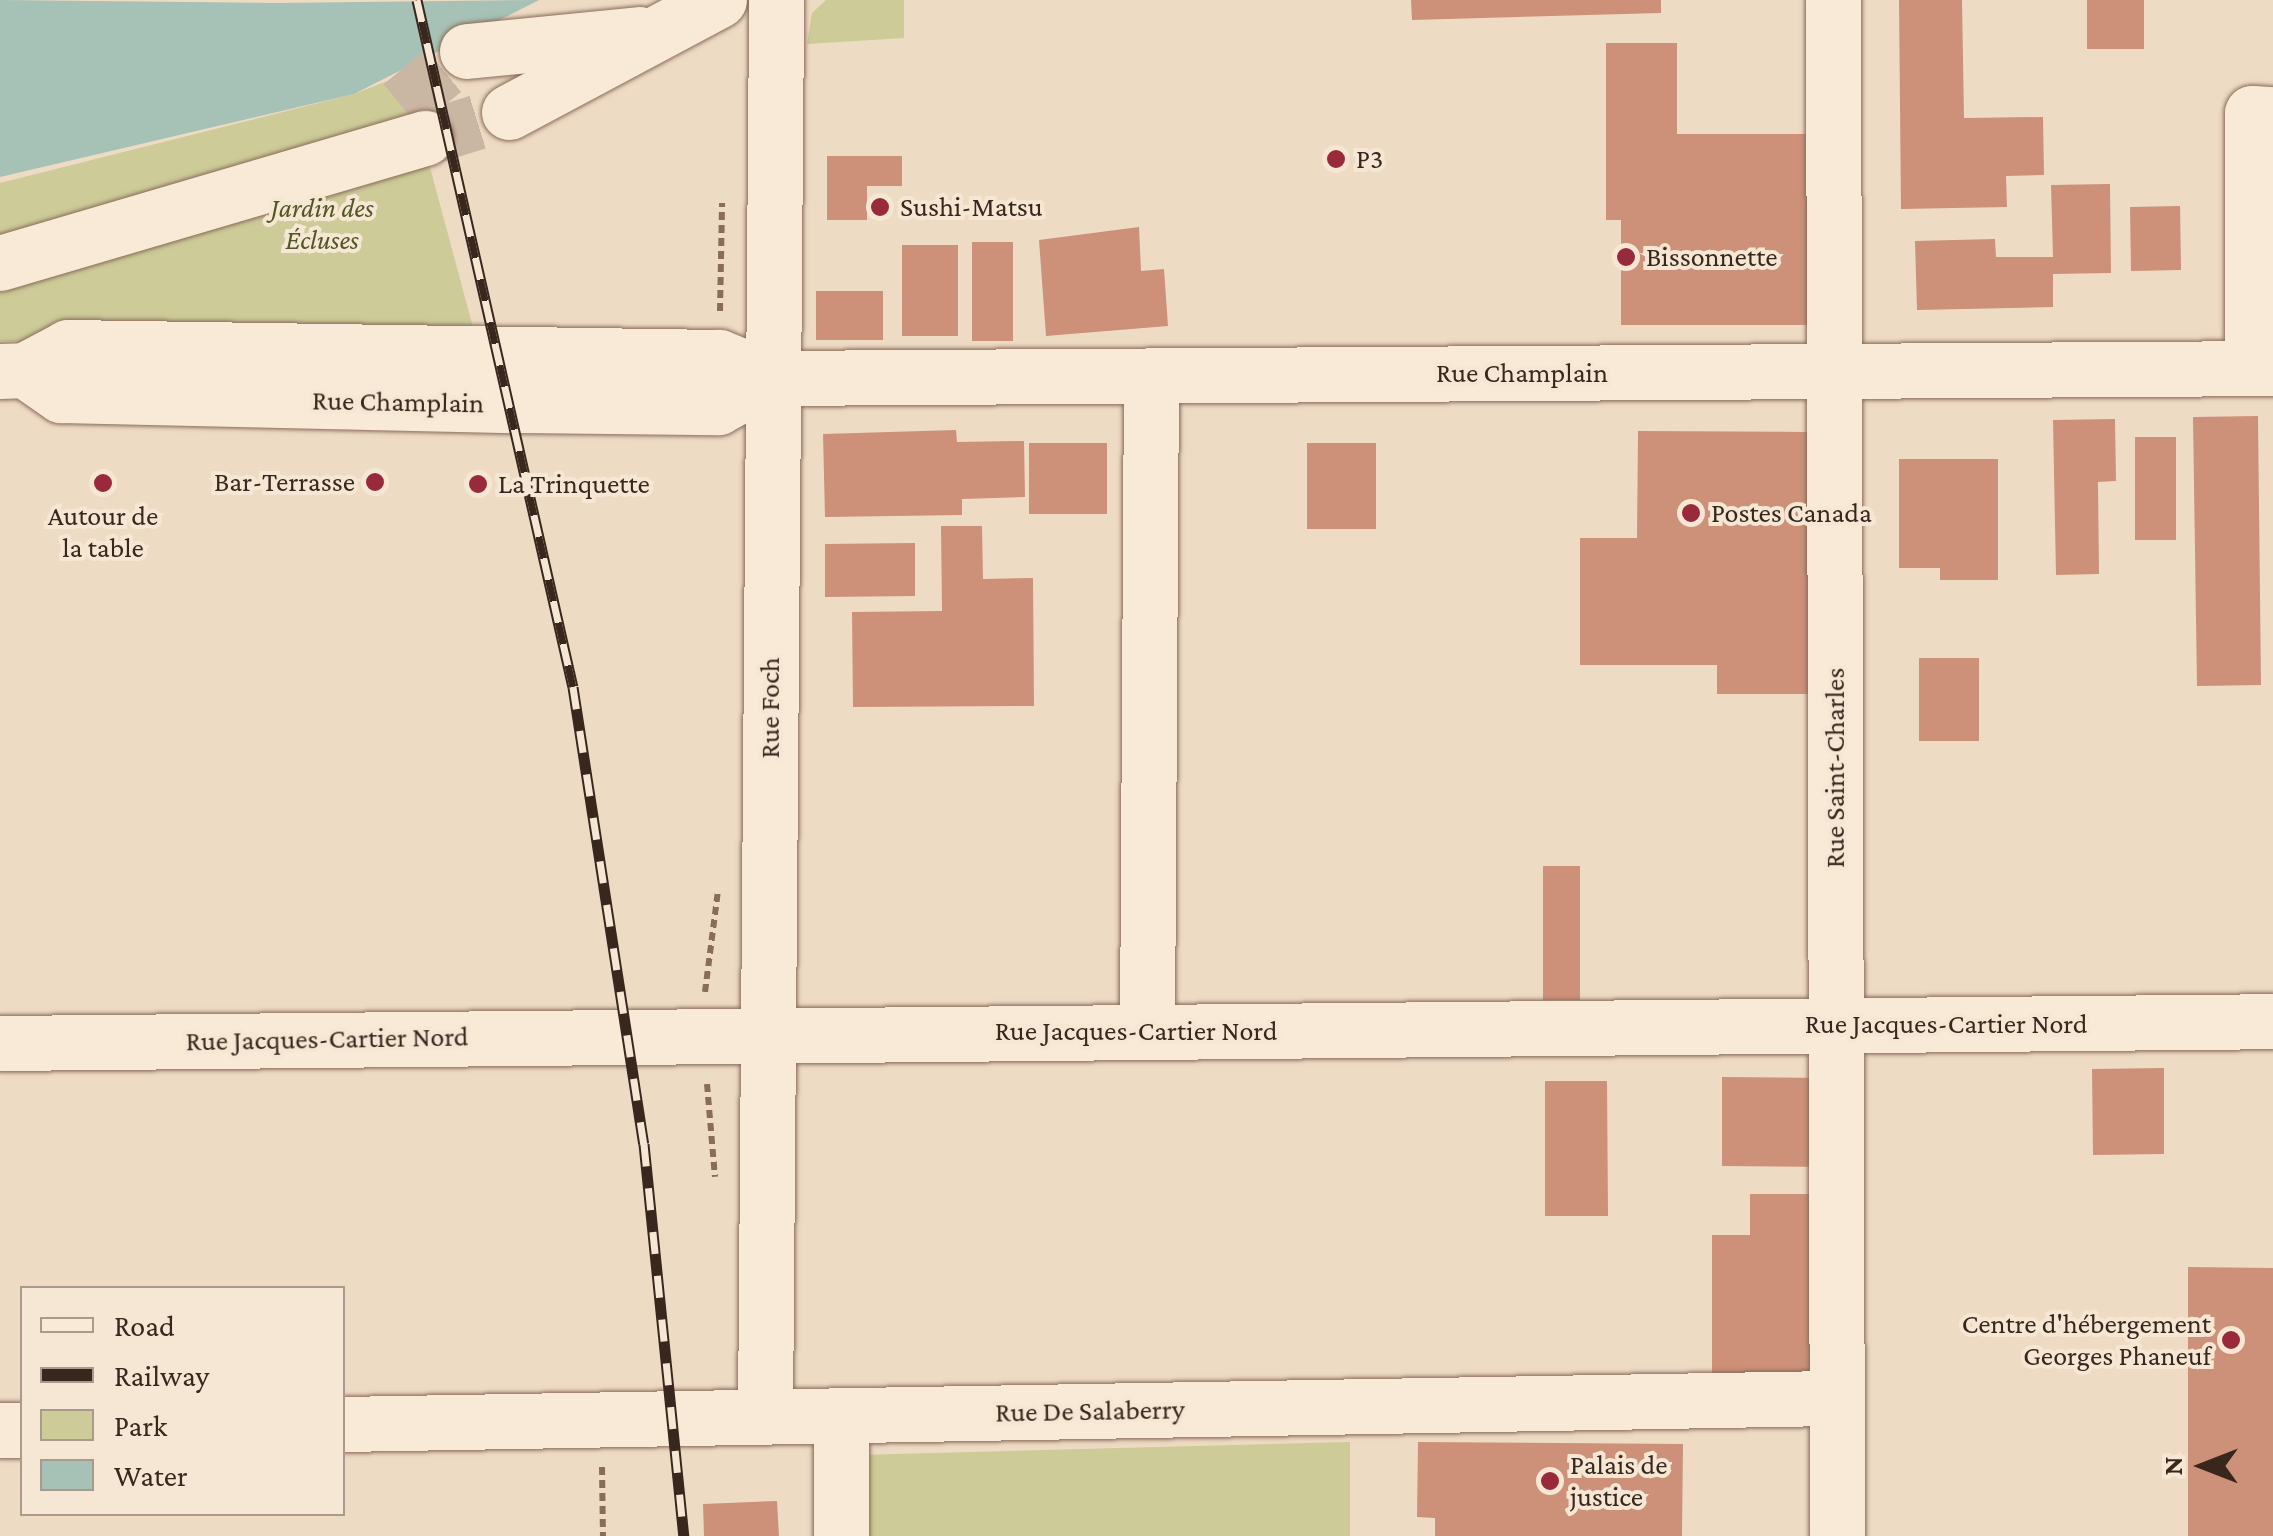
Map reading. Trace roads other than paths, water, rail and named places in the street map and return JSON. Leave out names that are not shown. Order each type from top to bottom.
[{"type":"street","points":[[509,112],[670,31],[719,0]]},
{"type":"street","name":"Rue Foch","points":[[765,1416],[776,0]]},
{"type":"street","name":"Rue Saint-Charles","points":[[1832,0],[1837,1536]]},
{"type":"street","points":[[468,50],[670,31]]},
{"type":"street","points":[[2262,368],[2252,114],[2273,114]]},
{"type":"street","points":[[0,263],[303,179],[413,122]]},
{"type":"street","name":"Rue Champlain","points":[[13,370],[68,347],[719,357],[771,378],[2262,368]]},
{"type":"street","name":"Rue Champlain","points":[[13,370],[62,394],[514,405],[718,407],[771,378]]},
{"type":"street","points":[[1147,1030],[1151,375]]},
{"type":"street","name":"Rue Jacques-Cartier Nord","points":[[0,1043],[2273,1022]]},
{"type":"street","name":"Rue De Salaberry","points":[[345,1424],[1837,1398]]},
{"type":"street","points":[[841,1415],[841,1536]]},
{"type":"water","points":[[0,0],[539,0],[354,94],[0,177]]},
{"type":"tunnel","points":[[401,105],[467,51]]},
{"type":"tunnel","points":[[425,138],[509,112]]},
{"type":"railway","points":[[417,0],[573,687],[644,1144],[684,1536]]},
{"type":"place","name":"P3","points":[[1336,159]]},
{"type":"place","name":"Sushi-Matsu","points":[[880,207]]},
{"type":"place","name":"Bissonnette","points":[[1626,257]]},
{"type":"place","name":"Bar-Terrasse","points":[[375,482]]},
{"type":"place","name":"Autour de la table","points":[[103,483]]},
{"type":"place","name":"La Trinquette","points":[[478,484]]},
{"type":"place","name":"Postes Canada","points":[[1691,513]]},
{"type":"place","name":"Centre d'hébergement Georges Phaneuf","points":[[2231,1340]]},
{"type":"place","name":"Palais de justice","points":[[1550,1481]]},
{"type":"park label","name":"Jardin des Écluses","points":[[322,224]]}]
